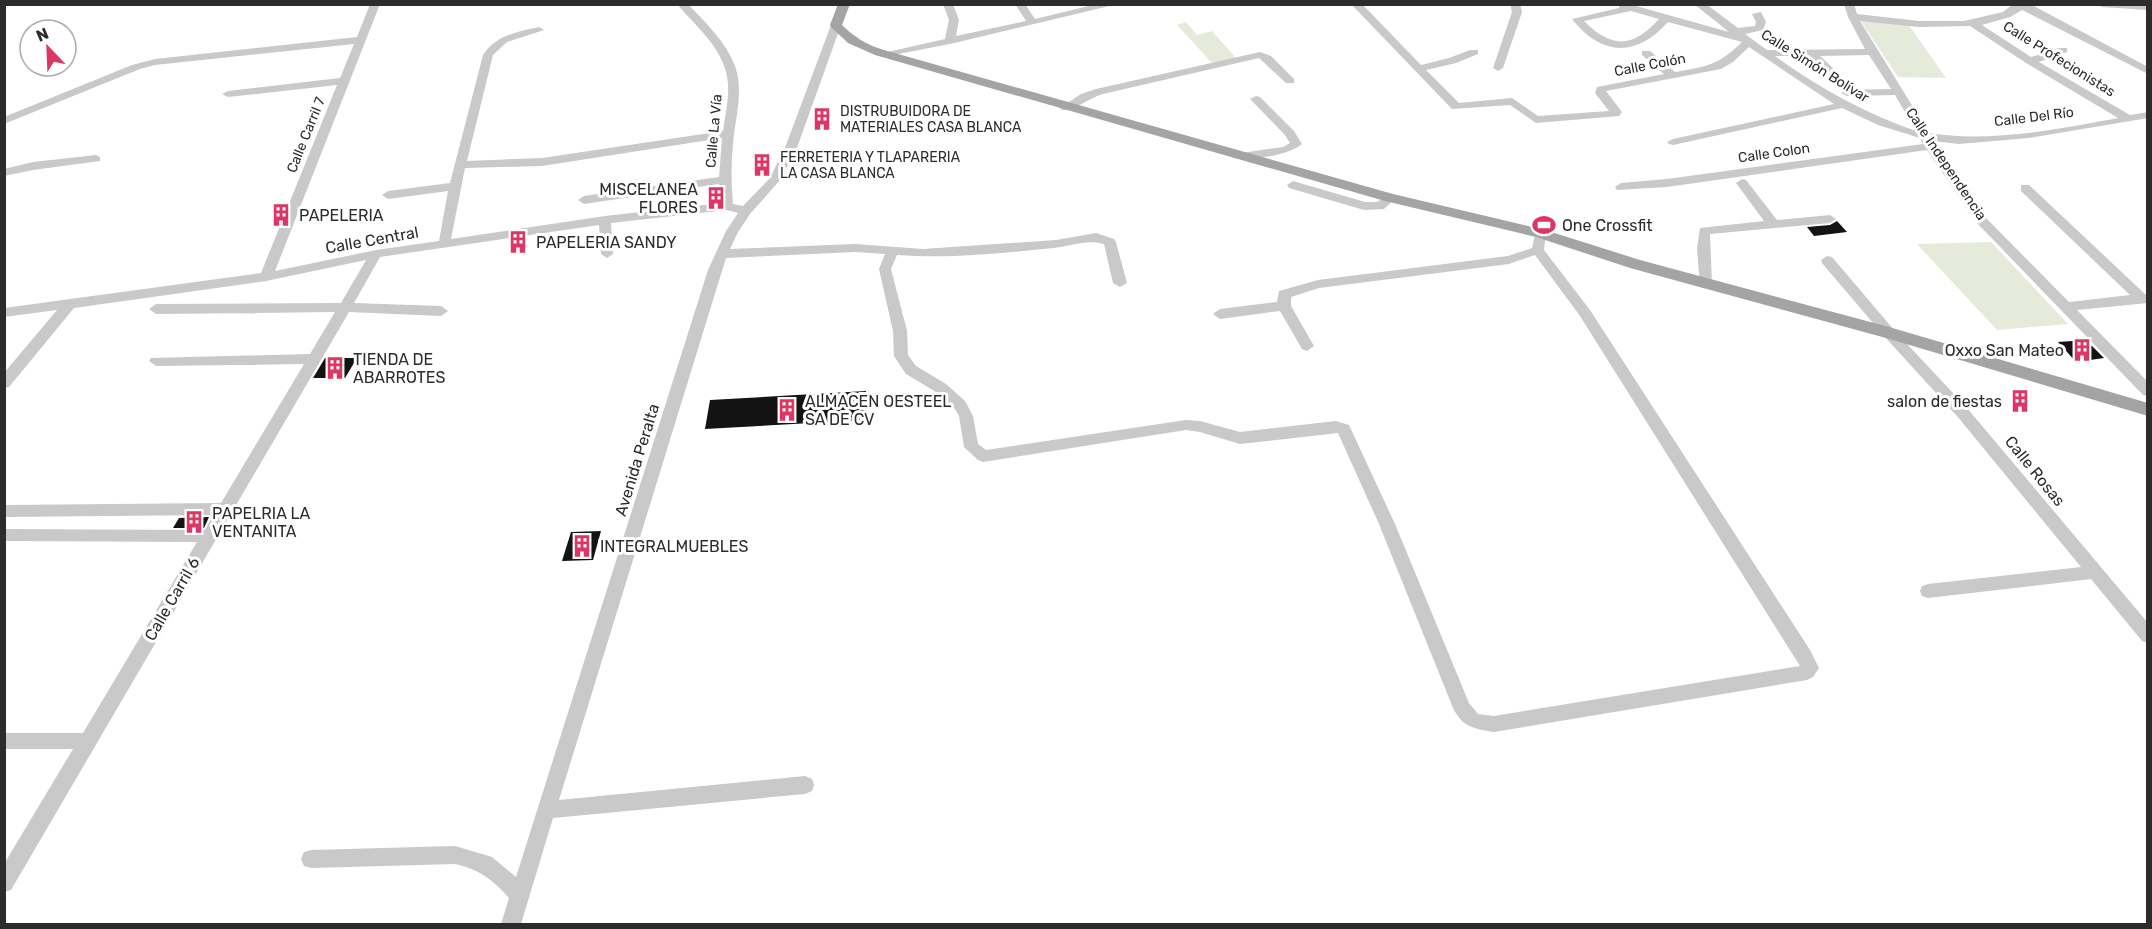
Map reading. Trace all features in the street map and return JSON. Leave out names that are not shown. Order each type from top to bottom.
[{"type":"main road","points":[[844,4],[836,25],[858,45],[887,56],[1390,198],[1540,233],[1635,264],[1889,333],[2148,410]]},
{"type":"street","name":"Calle Carril 7","points":[[266,277],[375,4]]},
{"type":"street","name":"Calle La Vía","points":[[682,4],[706,28],[731,68],[733,90],[725,180],[727,206]]},
{"type":"street","points":[[948,4],[954,20],[950,40]]},
{"type":"street","points":[[1020,4],[1032,22]]},
{"type":"street","points":[[1356,4],[1420,68],[1452,61],[1474,52]]},
{"type":"street","points":[[1498,68],[1517,12],[1515,4]]},
{"type":"street","points":[[1617,4],[1742,37],[1759,28],[1761,22],[1757,14]]},
{"type":"street","name":"Calle Simón Bolívar","points":[[1699,4],[1742,37],[1843,105],[1927,140]]},
{"type":"street","name":"Calle Independencia","points":[[1849,4],[1853,17],[1872,52],[1981,220],[2148,391]]},
{"type":"street","points":[[2102,4],[2148,7]]},
{"type":"street","points":[[887,56],[1109,5]]},
{"type":"street","points":[[1853,17],[1974,24],[2014,13],[2022,5],[2143,69],[2147,56]]},
{"type":"street","points":[[1632,8],[1577,19],[1603,42],[1623,46],[1643,41],[1653,34],[1666,18]]},
{"type":"street","name":"Calle Profecionistas","points":[[1974,24],[2030,61],[2128,119]]},
{"type":"street","name":"Avenida Peralta","points":[[511,924],[720,254],[746,211],[770,186],[792,145],[836,25]]},
{"type":"street","points":[[444,245],[460,165],[492,47],[510,37],[538,30]]},
{"type":"street","name":"Calle Colón","points":[[1420,68],[1456,107],[1512,101],[1535,120],[1615,114],[1616,112],[1600,91],[1601,89],[1717,66],[1729,60],[1742,37]]},
{"type":"street","points":[[4,121],[136,67],[155,62],[360,40]]},
{"type":"street","points":[[2030,61],[2063,50]]},
{"type":"street","points":[[1809,51],[1831,71]]},
{"type":"street","points":[[1766,53],[1872,52]]},
{"type":"street","points":[[1646,53],[1673,76]]},
{"type":"street","points":[[1066,108],[1085,96],[1100,91],[1260,55],[1267,58],[1290,81]]},
{"type":"street","points":[[228,94],[345,81]]},
{"type":"street","points":[[1847,93],[1897,92]]},
{"type":"street","points":[[1238,156],[1286,150],[1296,144],[1290,133],[1256,99]]},
{"type":"street","points":[[1673,142],[1843,105]]},
{"type":"street","name":"Calle Del Río","points":[[1927,140],[2017,136],[2148,115]]},
{"type":"street","points":[[460,165],[493,161],[542,162],[728,134]]},
{"type":"street","name":"Calle Colon","points":[[1621,187],[1668,183],[1927,140]]},
{"type":"street","points":[[4,173],[33,166],[96,159]]},
{"type":"street","points":[[584,200],[725,180]]},
{"type":"street","points":[[1742,183],[1773,224]]},
{"type":"street","points":[[1293,185],[1364,206],[1380,206],[1390,198]]},
{"type":"street","points":[[387,195],[455,186]]},
{"type":"street","points":[[2025,188],[2145,299]]},
{"type":"street","name":"Calle Central","points":[[4,314],[266,277],[376,254],[605,220],[727,206],[746,211]]},
{"type":"street","points":[[1705,284],[1704,231],[1830,219]]},
{"type":"street","points":[[605,220],[607,254]]},
{"type":"street","points":[[893,249],[885,269],[900,331],[901,356],[911,370],[940,388],[960,405],[966,416],[970,447],[983,456],[1186,425],[1199,425],[1225,437],[1240,438],[1342,427],[1347,433],[1387,524],[1462,708],[1473,721],[1494,724],[1807,672],[1809,666],[1804,655],[1585,313],[1538,250],[1540,233]]},
{"type":"street","points":[[720,254],[855,248],[933,252],[1056,244],[1096,237],[1110,242],[1120,283]]},
{"type":"street","points":[[1306,346],[1284,306],[1284,294],[1293,289],[1509,260],[1538,250]]},
{"type":"street","name":"Calle Carril 6","points":[[4,883],[11,861],[89,741],[376,254]]},
{"type":"street","name":"Calle Rosas","points":[[1827,260],[1889,333],[1962,412],[2148,636]]},
{"type":"street","points":[[2064,307],[2145,299]]},
{"type":"street","points":[[4,383],[70,304]]},
{"type":"street","points":[[1220,314],[1284,306]]},
{"type":"street","points":[[156,309],[345,307],[441,311]]},
{"type":"street","points":[[156,361],[313,359]]},
{"type":"street","points":[[4,511],[225,509]]},
{"type":"street","points":[[4,535],[209,536]]},
{"type":"street","points":[[1928,591],[2094,572]]},
{"type":"street","points":[[4,741],[89,741]]},
{"type":"street","points":[[547,810],[805,785]]},
{"type":"street","points":[[310,859],[455,855],[475,859],[494,868],[520,896]]},
{"type":"green space","points":[[1860,20],[1906,21],[1946,78],[1898,77]]},
{"type":"green space","points":[[1186,22],[1197,35],[1212,31],[1236,58],[1212,63],[1177,25]]},
{"type":"green space","points":[[1991,242],[2068,324],[1997,330],[1917,244]]},
{"type":"building","name":"DISTRUBUIDORA DE MATERIALES CASA BLANCA","points":[[817,112],[830,112],[827,126],[813,126]]},
{"type":"building","points":[[1837,221],[1847,232],[1814,236],[1807,227],[1830,225]]},
{"type":"building","name":"Oxxo San Mateo","points":[[2086,340],[2104,358],[2076,362],[2058,342]]},
{"type":"building","name":"TIENDA DE ABARROTES","points":[[325,358],[357,358],[345,378],[313,378]]},
{"type":"building","name":"ALMACEN OESTEEL SA DE CV","points":[[866,391],[865,420],[705,429],[710,400]]},
{"type":"building","points":[[209,517],[204,528],[173,528],[179,518]]},
{"type":"building","name":"INTEGRALMUEBLES","points":[[601,531],[593,560],[562,561],[571,532]]},
{"type":"place","name":"DISTRUBUIDORA DE MATERIALES CASA BLANCA","points":[[822,119]]},
{"type":"place","name":"FERRETERIA Y TLAPARERIA LA CASA BLANCA","points":[[762,165]]},
{"type":"place","name":"MISCELANEA FLORES","points":[[716,198]]},
{"type":"place","name":"PAPELERIA","points":[[281,215]]},
{"type":"place","name":"One Crossfit","points":[[1544,225]]},
{"type":"place","name":"PAPELERIA SANDY","points":[[518,242]]},
{"type":"place","name":"Oxxo San Mateo","points":[[2082,350]]},
{"type":"place","name":"TIENDA DE ABARROTES","points":[[335,368]]},
{"type":"place","name":"salon de fiestas","points":[[2020,401]]},
{"type":"place","name":"ALMACEN OESTEEL SA DE CV","points":[[787,410]]},
{"type":"place","name":"PAPELRIA LA VENTANITA","points":[[194,522]]},
{"type":"place","name":"INTEGRALMUEBLES","points":[[582,546]]}]
